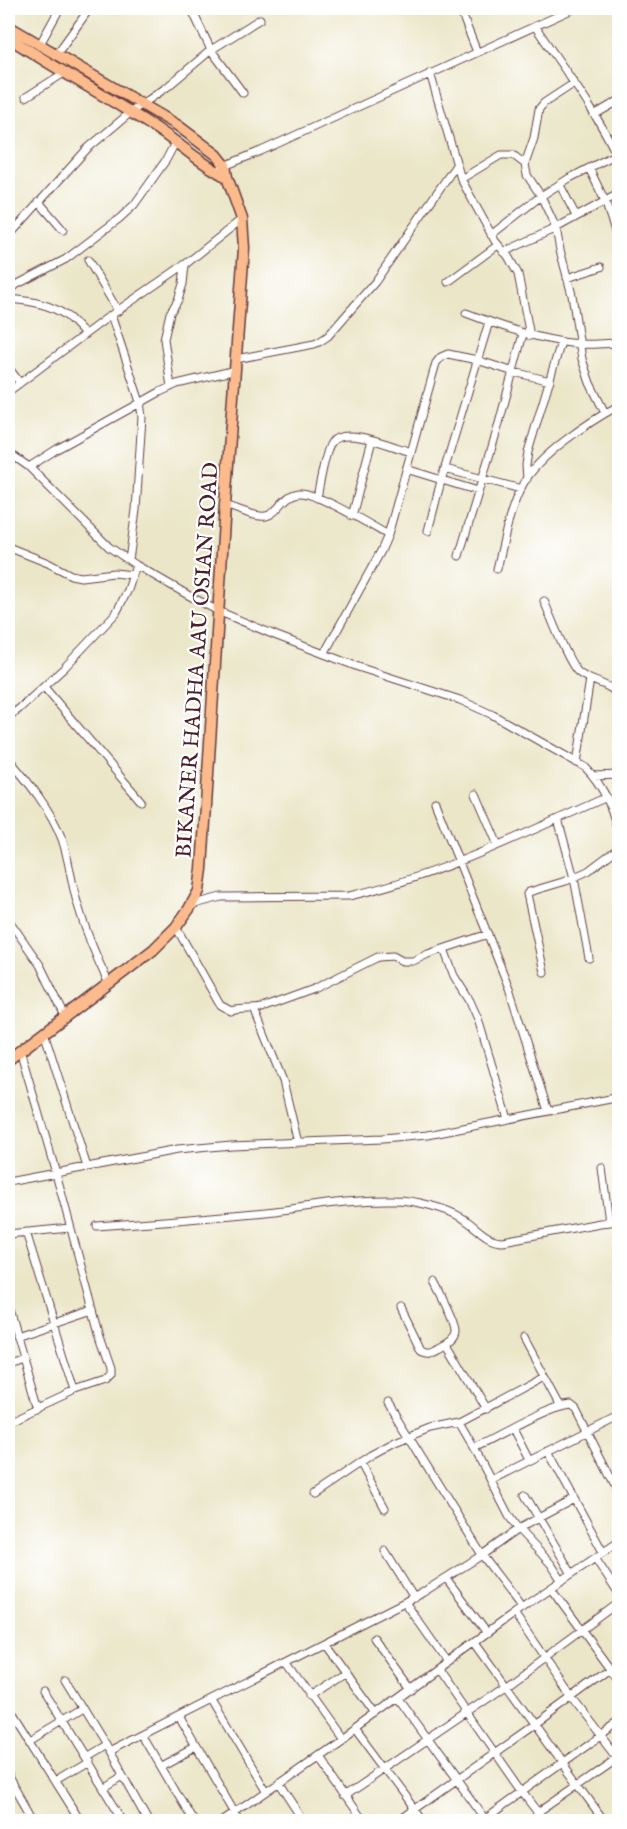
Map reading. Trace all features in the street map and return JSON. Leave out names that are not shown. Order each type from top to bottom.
[{"type":"main road","points":[[8,26],[142,104],[206,145],[225,165]]},
{"type":"main road","points":[[8,37],[176,141],[214,171],[227,177]]},
{"type":"main road","name":"BIKANER HADHA AAU OSIAN ROAD","points":[[8,1060],[153,950],[176,927],[199,891],[244,248],[242,219],[225,165]]},
{"type":"street","points":[[39,46],[60,8]]},
{"type":"street","points":[[56,55],[90,8]]},
{"type":"street","points":[[191,8],[211,50],[243,93]]},
{"type":"street","points":[[461,8],[477,52]]},
{"type":"street","points":[[214,171],[575,8]]},
{"type":"street","points":[[8,237],[87,149],[130,112],[167,87],[211,50],[260,19]]},
{"type":"street","points":[[535,26],[618,153],[620,162]]},
{"type":"street","points":[[26,97],[64,73]]},
{"type":"street","points":[[430,73],[461,179],[491,235],[520,278],[527,335],[459,556]]},
{"type":"street","points":[[573,84],[544,103],[539,109],[534,138],[525,164],[527,175],[541,196],[556,228],[577,322],[582,359],[604,413]]},
{"type":"street","points":[[594,115],[620,100]]},
{"type":"street","points":[[8,293],[16,285],[66,259],[120,218],[134,205],[166,160],[176,141]]},
{"type":"street","points":[[491,235],[541,196],[618,153]]},
{"type":"street","points":[[461,179],[501,155],[513,155],[525,164]]},
{"type":"street","points":[[29,467],[140,402],[171,387],[236,365],[314,344],[328,336],[375,282],[456,165]]},
{"type":"street","points":[[589,168],[620,246]]},
{"type":"street","points":[[560,185],[576,216]]},
{"type":"street","points":[[504,252],[556,228],[620,193]]},
{"type":"street","points":[[39,202],[63,230]]},
{"type":"street","points":[[8,392],[111,315],[184,265],[242,219]]},
{"type":"street","points":[[448,282],[498,245]]},
{"type":"street","points":[[88,260],[118,311]]},
{"type":"street","points":[[171,387],[164,339],[170,313],[178,300],[183,284],[184,265]]},
{"type":"street","points":[[567,278],[601,267]]},
{"type":"street","points":[[8,299],[35,302],[51,307],[68,317],[85,334]]},
{"type":"street","points":[[466,313],[527,335],[561,342],[620,343]]},
{"type":"street","points":[[111,315],[140,402],[142,417],[136,510],[129,560]]},
{"type":"street","points":[[428,531],[489,322]]},
{"type":"street","points":[[527,479],[528,452],[561,342]]},
{"type":"street","points":[[324,654],[388,535],[436,363],[448,354],[550,381]]},
{"type":"street","points":[[8,367],[20,383]]},
{"type":"street","points":[[497,568],[513,508],[521,489],[534,469],[571,436],[620,405]]},
{"type":"street","points":[[317,498],[331,443],[335,439],[348,435],[359,436],[411,452]]},
{"type":"street","points":[[352,516],[372,440]]},
{"type":"street","points":[[8,452],[29,467],[109,547],[136,565],[218,611],[361,669],[460,700],[585,768],[594,776],[607,798],[615,816],[620,841]]},
{"type":"street","points":[[445,468],[521,489]]},
{"type":"street","points":[[406,469],[478,491]]},
{"type":"street","points":[[225,504],[266,516],[273,514],[286,499],[296,493],[303,493],[388,535]]},
{"type":"street","points":[[8,547],[48,562],[71,575],[81,577],[114,573],[133,575]]},
{"type":"street","points":[[8,717],[63,669],[116,613],[128,590],[136,565]]},
{"type":"street","points":[[544,601],[577,672],[613,690],[620,700]]},
{"type":"street","points":[[577,763],[590,679]]},
{"type":"street","points":[[44,687],[141,801]]},
{"type":"street","points":[[8,758],[32,786],[62,839],[76,900],[86,931],[109,984]]},
{"type":"street","points":[[594,776],[619,775],[620,760]]},
{"type":"street","points":[[476,794],[498,845]]},
{"type":"street","points":[[191,905],[221,897],[349,896],[399,883],[459,861],[607,798]]},
{"type":"street","points":[[435,802],[512,998],[548,1111]]},
{"type":"street","points":[[558,819],[574,878],[589,958]]},
{"type":"street","points":[[544,972],[527,894],[588,871],[620,847]]},
{"type":"street","points":[[8,919],[40,965],[65,1016]]},
{"type":"street","points":[[176,927],[220,1005],[231,1011],[246,1008],[254,1010],[314,989],[378,957],[393,956],[407,962],[488,934]]},
{"type":"street","points":[[444,949],[454,976],[478,1019],[508,1119]]},
{"type":"street","points":[[254,1010],[283,1081],[298,1143]]},
{"type":"street","points":[[44,1032],[87,1167]]},
{"type":"street","points":[[8,1422],[75,1391],[105,1381],[111,1375],[111,1368],[20,1050]]},
{"type":"street","points":[[8,1182],[177,1150],[429,1135],[620,1097]]},
{"type":"street","points":[[602,1168],[609,1222]]},
{"type":"street","points":[[97,1226],[395,1200],[423,1204],[451,1213],[463,1218],[496,1241],[620,1221]]},
{"type":"street","points":[[8,1234],[70,1228]]},
{"type":"street","points":[[26,1232],[75,1391]]},
{"type":"street","points":[[401,1308],[421,1349],[425,1352],[431,1351],[447,1343],[457,1332],[435,1282]]},
{"type":"street","points":[[8,1306],[38,1409]]},
{"type":"street","points":[[16,1336],[93,1310]]},
{"type":"street","points":[[524,1338],[561,1407]]},
{"type":"street","points":[[447,1343],[486,1409]]},
{"type":"street","points":[[8,1363],[23,1358]]},
{"type":"street","points":[[314,1494],[360,1462],[408,1436],[430,1428],[459,1422],[544,1377]]},
{"type":"street","points":[[388,1403],[482,1555],[522,1608]]},
{"type":"street","points":[[474,1448],[561,1407],[574,1406],[620,1496]]},
{"type":"street","points":[[491,1480],[620,1415]]},
{"type":"street","points":[[459,1422],[505,1510],[518,1529],[546,1558],[562,1581]]},
{"type":"street","points":[[513,1429],[529,1460]]},
{"type":"street","points":[[548,1451],[603,1552]]},
{"type":"street","points":[[360,1462],[385,1508]]},
{"type":"street","points":[[525,1495],[572,1574]]},
{"type":"street","points":[[56,1781],[86,1760],[107,1749],[143,1735],[414,1598],[518,1529],[574,1499]]},
{"type":"street","points":[[222,1821],[356,1729],[514,1613],[620,1541]]},
{"type":"street","points":[[385,1551],[414,1598]]},
{"type":"street","points":[[595,1558],[620,1596]]},
{"type":"street","points":[[446,1578],[487,1633]]},
{"type":"street","points":[[551,1588],[620,1682]]},
{"type":"street","points":[[405,1602],[447,1662]]},
{"type":"street","points":[[345,1796],[506,1686],[620,1602]]},
{"type":"street","points":[[514,1613],[572,1696],[618,1756],[538,1812]]},
{"type":"street","points":[[374,1638],[411,1689]]},
{"type":"street","points":[[475,1642],[605,1821]]},
{"type":"street","points":[[325,1644],[376,1714]]},
{"type":"street","points":[[397,1821],[620,1662]]},
{"type":"street","points":[[287,1663],[341,1739]]},
{"type":"street","points":[[437,1670],[522,1792],[545,1821]]},
{"type":"street","points":[[309,1696],[346,1672]]},
{"type":"street","points":[[64,1680],[148,1821]]},
{"type":"street","points":[[43,1691],[124,1821]]},
{"type":"street","points":[[398,1698],[484,1820],[620,1722]]},
{"type":"street","points":[[212,1701],[265,1790]]},
{"type":"street","points":[[10,1709],[81,1821]]},
{"type":"street","points":[[30,1740],[82,1709]]},
{"type":"street","points":[[179,1717],[240,1821]]},
{"type":"street","points":[[356,1729],[424,1821]]},
{"type":"street","points":[[143,1735],[194,1821]]},
{"type":"street","points":[[162,1766],[196,1747]]},
{"type":"street","points":[[318,1755],[362,1819],[352,1821]]},
{"type":"street","points":[[8,1775],[35,1821]]},
{"type":"street","points":[[104,1787],[122,1776]]},
{"type":"street","points":[[278,1782],[304,1821]]}]
